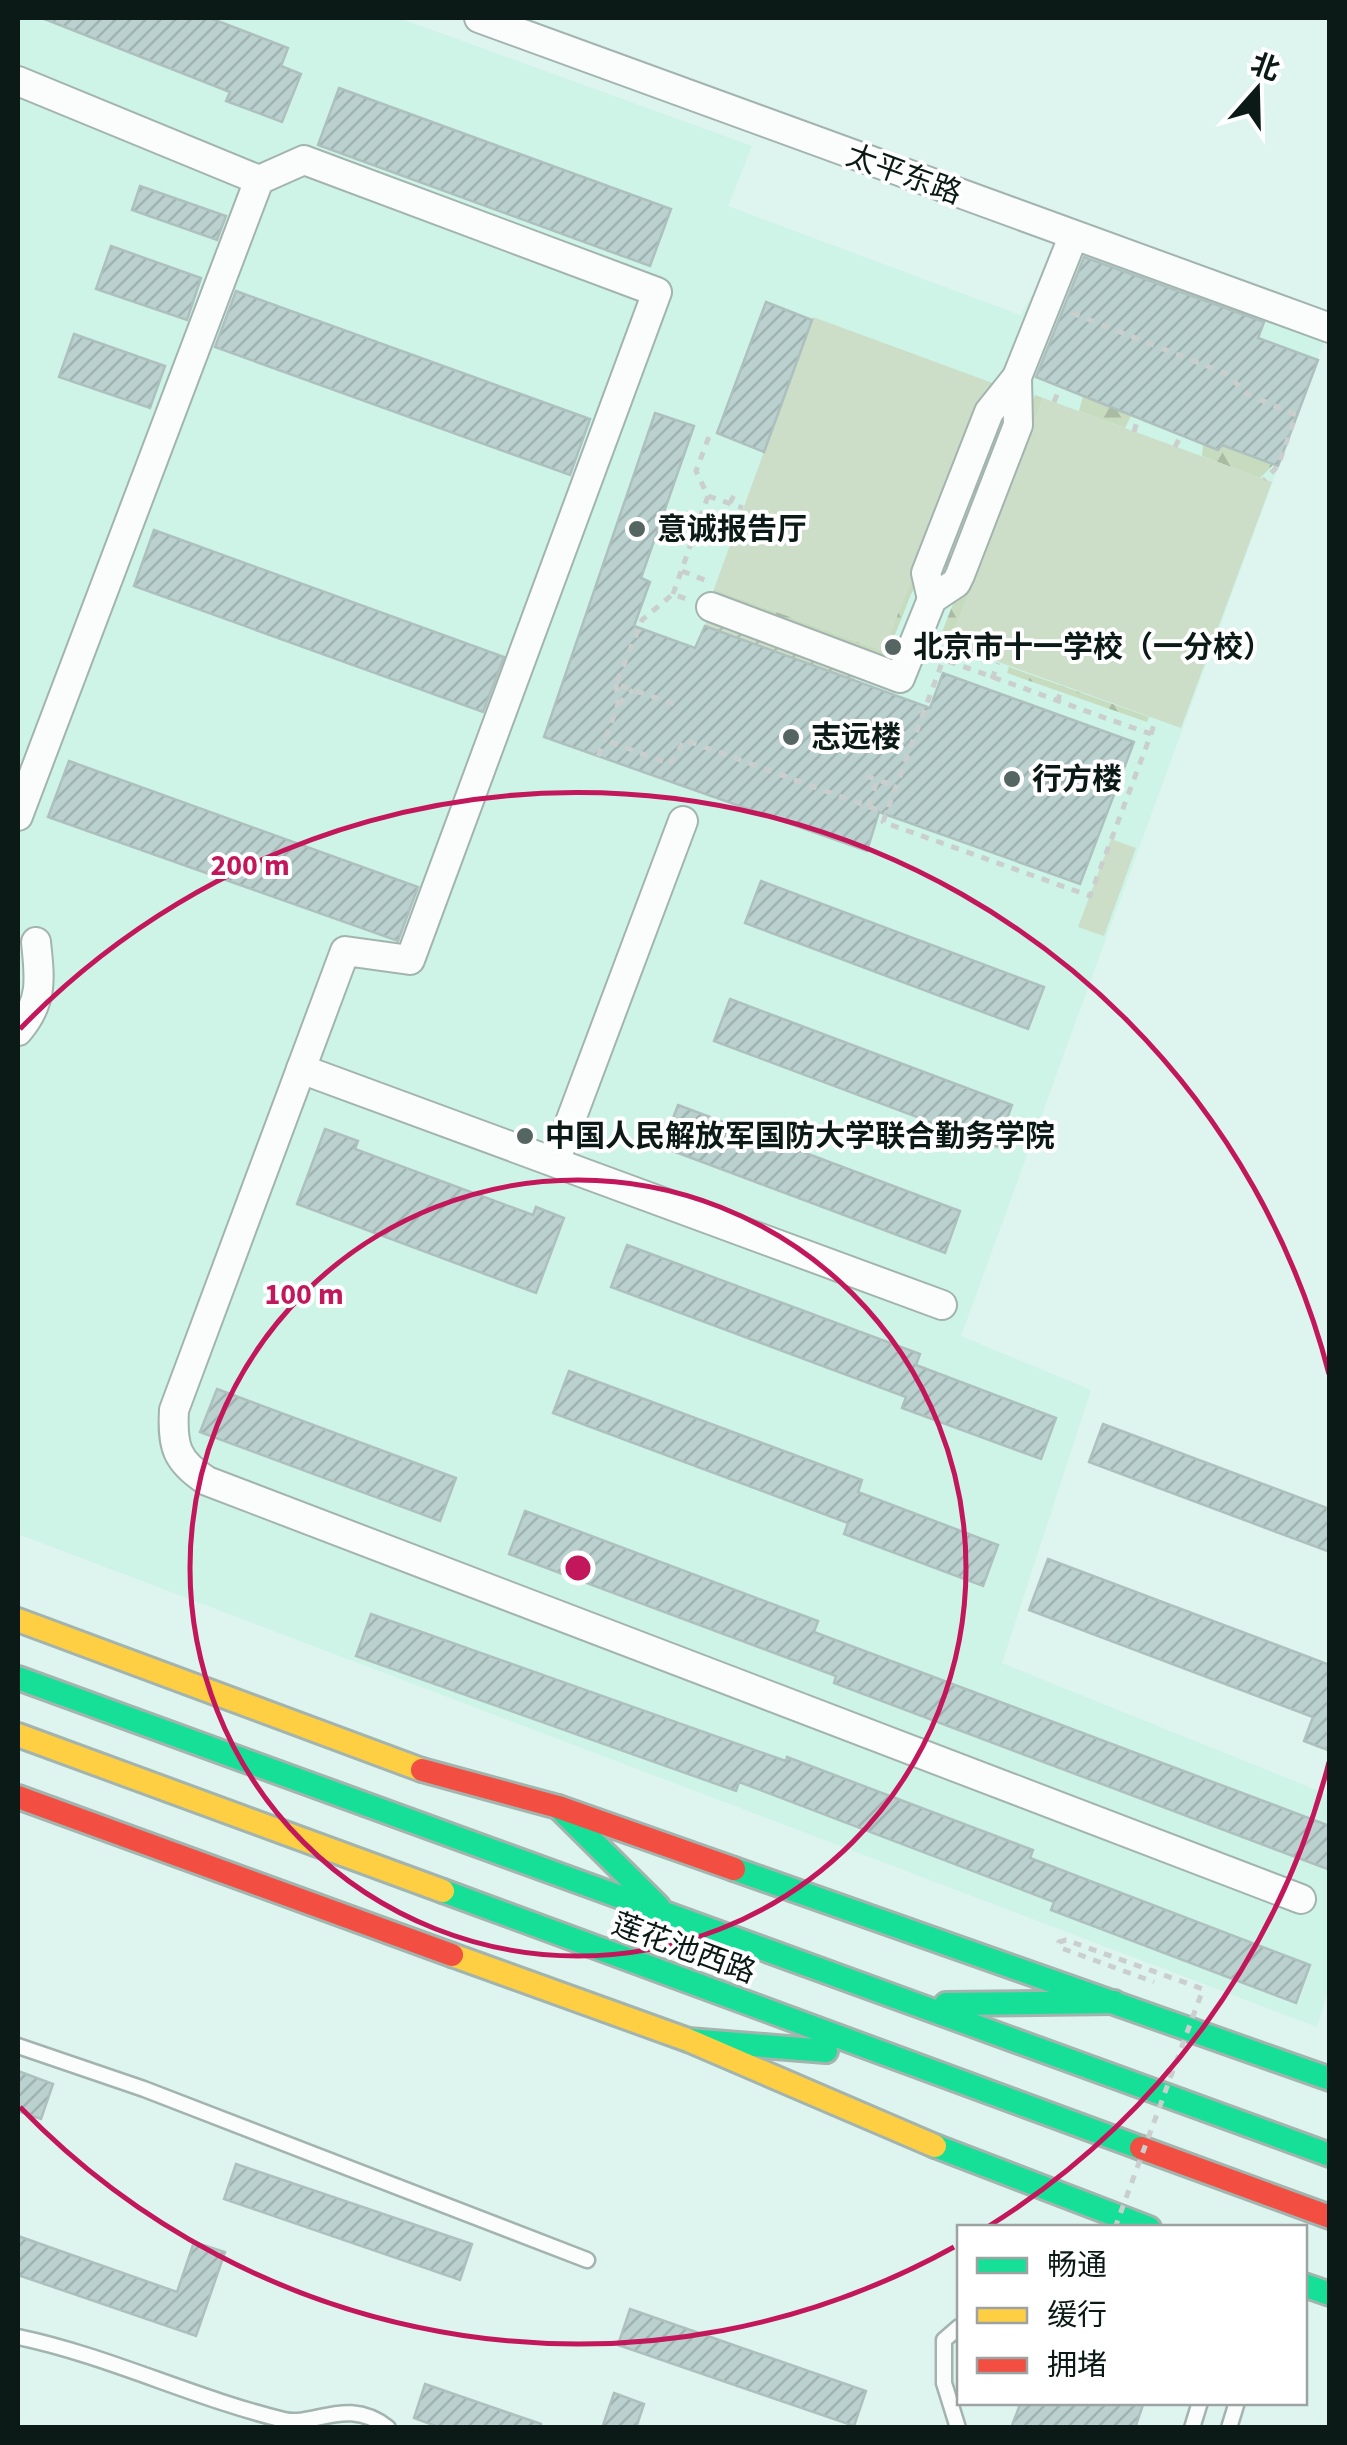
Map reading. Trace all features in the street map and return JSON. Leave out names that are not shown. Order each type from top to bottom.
[{"type":"main road","points":[[18,1620],[392,1762],[558,1807],[1329,2076]]},
{"type":"main road","name":"莲花池西路","points":[[18,1678],[1330,2156]]},
{"type":"main road","name":"莲花池西路","points":[[18,1734],[1330,2217]]},
{"type":"main road","points":[[18,1796],[688,2040],[975,2163],[1141,2225]]},
{"type":"main road","points":[[558,1807],[669,1918]]},
{"type":"main road","points":[[912,2005],[1114,2002]]},
{"type":"main road","points":[[688,2040],[890,2056]]},
{"type":"street","name":"太平东路","points":[[479,18],[1330,328]]},
{"type":"street","points":[[18,81],[258,180]]},
{"type":"street","points":[[18,816],[258,180],[304,160],[657,292],[410,960],[346,951],[174,1410],[172,1438],[185,1466],[207,1480],[1301,1898]]},
{"type":"street","points":[[713,596],[900,678],[932,599],[956,584],[1018,425],[1018,376],[1073,237]]},
{"type":"street","points":[[555,1162],[683,821]]},
{"type":"street","points":[[18,1031],[31,1016],[41,990],[36,942]]},
{"type":"street","points":[[301,1069],[942,1305]]},
{"type":"lane","points":[[18,2046],[144,2089],[587,2260]]},
{"type":"lane","points":[[957,2329],[944,2340],[944,2383],[958,2428]]},
{"type":"lane","points":[[18,2336],[77,2349],[289,2421],[334,2410],[388,2428]]},
{"type":"path","points":[[1048,304],[1227,374],[1247,394],[1296,415],[1278,466],[1264,480]]},
{"type":"path","points":[[1170,361],[1174,353]]},
{"type":"path","points":[[1054,402],[1060,387]]},
{"type":"path","points":[[1134,432],[1138,418]]},
{"type":"path","points":[[711,431],[696,471],[708,496],[743,508]]},
{"type":"path","points":[[1175,447],[1181,434]]},
{"type":"path","points":[[730,504],[734,493]]},
{"type":"path","points":[[598,756],[618,704],[616,684],[642,620],[673,594],[708,496]]},
{"type":"path","points":[[682,571],[713,596]]},
{"type":"path","points":[[673,594],[713,596]]},
{"type":"path","points":[[913,649],[1151,734]]},
{"type":"path","points":[[944,660],[883,822],[1064,891],[1090,896],[1156,720]]},
{"type":"path","points":[[992,679],[998,664]]},
{"type":"path","points":[[616,684],[674,704]]},
{"type":"path","points":[[1058,702],[1063,686]]},
{"type":"path","points":[[618,704],[633,690]]},
{"type":"path","points":[[606,740],[670,764],[685,740],[886,813]]},
{"type":"path","points":[[866,776],[896,786]]},
{"type":"path","points":[[868,806],[878,780]]},
{"type":"path","points":[[1116,2225],[1203,1989],[1066,1940],[1059,1942],[1061,1948],[1154,1982]]},
{"type":"shaded area","name":"中国人民解放军国防大学联合勤务学院","points":[[18,18],[399,18],[752,146],[728,206],[1020,315],[1065,243],[1211,295],[1206,308],[1232,318],[1237,304],[1326,336],[961,1336],[1091,1390],[1002,1663],[1329,1795],[1329,1988],[1317,2027],[18,1534]]},
{"type":"shaded area","points":[[813,317],[990,382],[883,651],[714,589]]},
{"type":"shaded area","points":[[1043,398],[1272,482],[1181,728],[949,644]]},
{"type":"shaded area","points":[[707,621],[856,676],[854,680],[705,626]]},
{"type":"shaded area","points":[[1111,839],[1136,848],[1104,936],[1078,927]]},
{"type":"green space","points":[[990,382],[995,385],[886,657],[713,594],[714,589],[883,651]]},
{"type":"green space","points":[[1035,395],[1043,398],[952,637],[942,632]]},
{"type":"green space","points":[[1083,396],[1131,416],[1125,428],[1079,411]]},
{"type":"green space","points":[[989,430],[1006,436],[952,573],[941,576],[934,567]]},
{"type":"green space","points":[[1203,444],[1222,445],[1274,464],[1260,478],[1202,456]]},
{"type":"green space","points":[[1009,667],[1149,717],[1147,722],[1007,673]]},
{"type":"building","points":[[42,18],[210,18],[288,48],[281,66],[301,74],[282,122],[226,101],[230,92]]},
{"type":"building","points":[[339,88],[671,209],[650,266],[318,145]]},
{"type":"building","points":[[140,186],[226,216],[217,240],[132,210]]},
{"type":"building","points":[[111,246],[201,278],[187,320],[96,289]]},
{"type":"building","points":[[1084,257],[1264,322],[1258,338],[1318,360],[1278,466],[1222,445],[1218,450],[1036,377]]},
{"type":"building","points":[[236,291],[590,419],[570,475],[215,347]]},
{"type":"building","points":[[766,302],[812,320],[764,452],[717,433]]},
{"type":"building","points":[[74,334],[165,366],[150,408],[59,377]]},
{"type":"building","points":[[655,413],[694,426],[641,578],[650,582],[634,626],[695,648],[705,626],[930,708],[943,673],[1134,742],[1080,884],[879,812],[867,851],[544,737]]},
{"type":"building","points":[[154,530],[504,657],[483,712],[134,586]]},
{"type":"building","points":[[69,761],[418,887],[398,941],[48,817]]},
{"type":"building","points":[[761,881],[1044,987],[1028,1029],[745,923]]},
{"type":"building","points":[[730,999],[1012,1105],[997,1147],[714,1041]]},
{"type":"building","points":[[678,1105],[960,1211],[945,1253],[662,1147]]},
{"type":"building","points":[[325,1129],[358,1141],[355,1149],[533,1215],[536,1207],[564,1218],[536,1293],[297,1204]]},
{"type":"building","points":[[627,1245],[920,1354],[916,1365],[1056,1418],[1041,1459],[902,1408],[906,1397],[611,1287]]},
{"type":"building","points":[[569,1371],[862,1480],[858,1492],[998,1545],[983,1586],[844,1534],[848,1523],[553,1413]]},
{"type":"building","points":[[217,1389],[456,1478],[440,1521],[200,1432]]},
{"type":"building","points":[[1103,1424],[1330,1509],[1330,1552],[1089,1462]]},
{"type":"building","points":[[525,1511],[818,1621],[814,1632],[1330,1826],[1330,1870],[834,1683],[836,1676],[509,1554]]},
{"type":"building","points":[[1048,1559],[1330,1665],[1330,1751],[1304,1741],[1313,1717],[1029,1610]]},
{"type":"building","points":[[371,1614],[786,1761],[787,1757],[1033,1850],[1030,1858],[1310,1965],[1296,2003],[1051,1910],[1054,1902],[739,1782],[736,1791],[356,1656]]},
{"type":"building","points":[[18,2071],[53,2084],[41,2119],[18,2111]]},
{"type":"building","points":[[236,2164],[472,2244],[460,2280],[224,2199]]},
{"type":"building","points":[[18,2236],[177,2292],[194,2242],[225,2252],[196,2336],[18,2275]]},
{"type":"building","points":[[630,2309],[866,2391],[854,2426],[618,2345]]},
{"type":"building","points":[[425,2384],[541,2424],[541,2428],[441,2428],[414,2418]]},
{"type":"building","points":[[614,2393],[644,2404],[636,2428],[602,2428]]},
{"type":"building","points":[[1020,2405],[1143,2405],[1135,2428],[1011,2428]]},
{"type":"traffic: fast","points":[[18,1678],[1330,2155]]},
{"type":"traffic: fast","points":[[558,1807],[658,1906]]},
{"type":"traffic: fast","points":[[734,1869],[1330,2079]]},
{"type":"traffic: fast","points":[[443,1891],[1141,2148]]},
{"type":"traffic: fast","points":[[946,2004],[1114,2002]]},
{"type":"traffic: fast","points":[[688,2040],[826,2051]]},
{"type":"traffic: fast","points":[[935,2146],[1141,2225]]},
{"type":"traffic: fast","points":[[1307,2286],[1330,2294]]},
{"type":"traffic: slow","points":[[18,1620],[422,1770]]},
{"type":"traffic: slow","points":[[18,1735],[443,1891]]},
{"type":"traffic: slow","points":[[452,1955],[688,2040],[935,2146]]},
{"type":"traffic: jam","points":[[422,1770],[558,1807],[734,1869]]},
{"type":"traffic: jam","points":[[18,1797],[452,1955]]},
{"type":"traffic: jam","points":[[1141,2148],[1330,2217]]},
{"type":"place","name":"意诚报告厅","points":[[637,529]]},
{"type":"place","name":"北京市十一学校（一分校）","points":[[893,647]]},
{"type":"place","name":"志远楼","points":[[791,737]]},
{"type":"place","name":"行方楼","points":[[1012,779]]},
{"type":"place","name":"中国人民解放军国防大学联合勤务学院","points":[[525,1136]]}]
